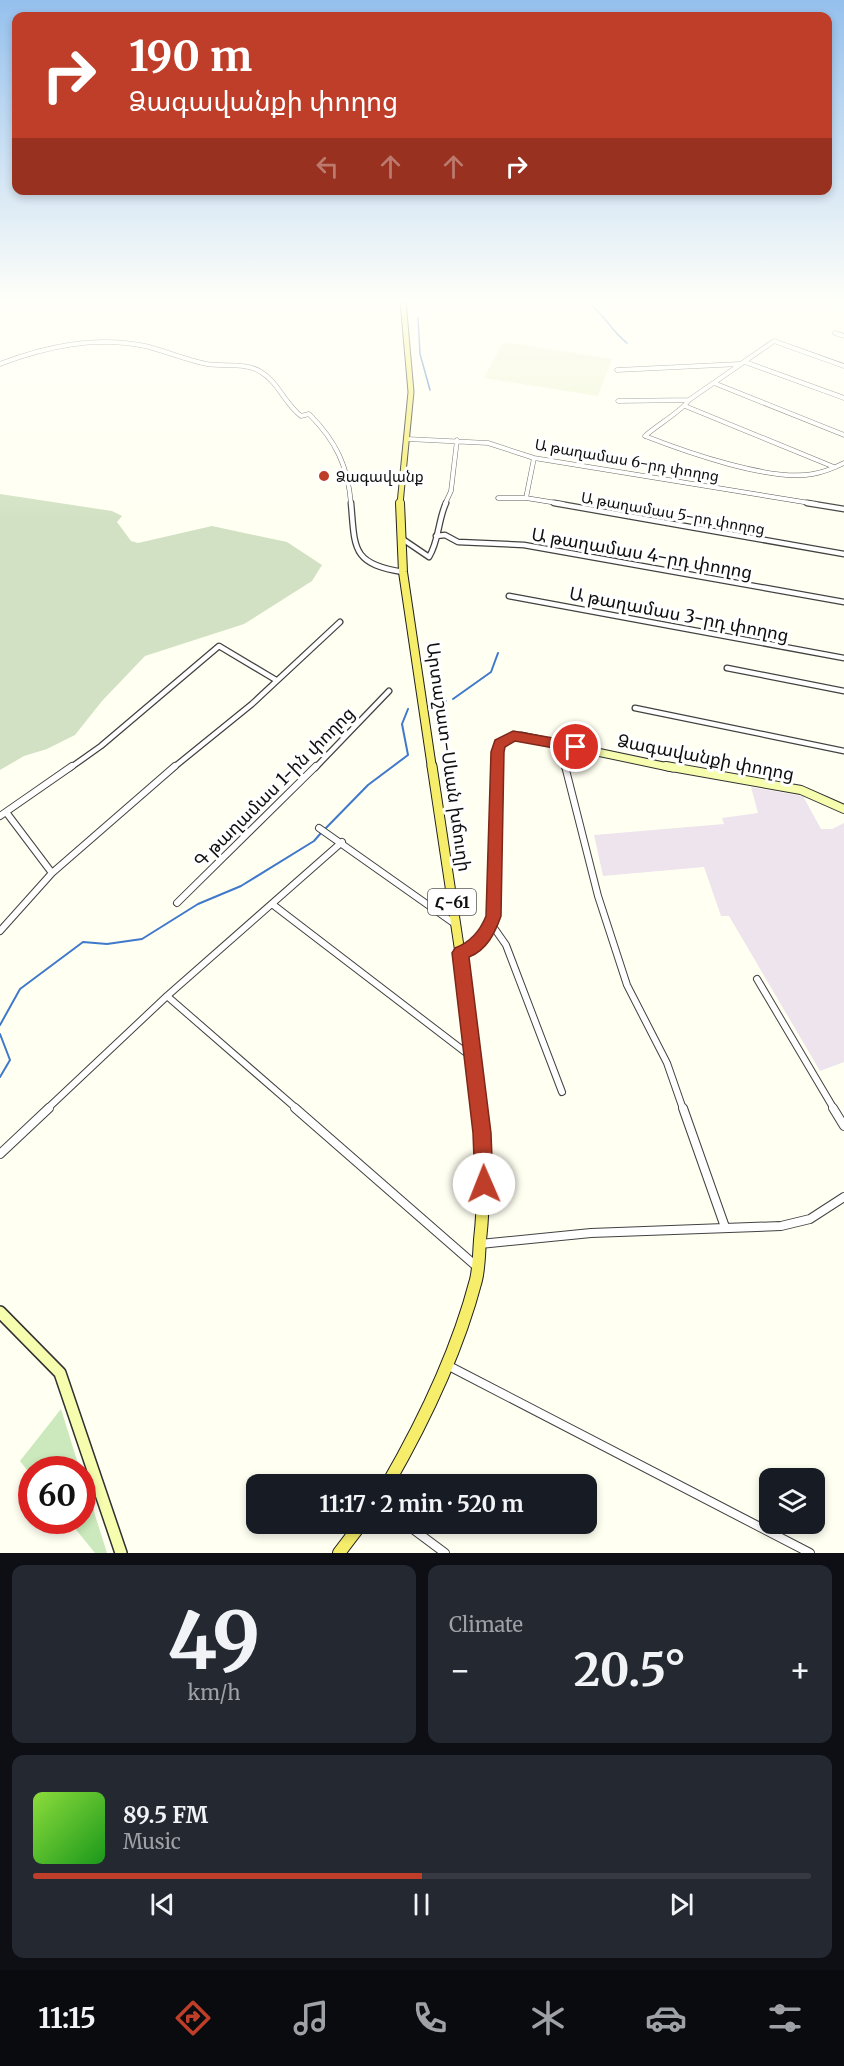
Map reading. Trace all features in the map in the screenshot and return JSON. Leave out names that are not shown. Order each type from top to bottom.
[{"type":"main road","name":"Արտաշատ-Սևան խճուղի","points":[[393,1474],[416,1435],[447,1365],[476,1279],[484,1201],[484,1150],[460,953],[403,573],[400,505],[411,392],[409,373]]},
{"type":"main road","points":[[339,1553],[353,1534]]},
{"type":"street","points":[[264,373],[271,380],[290,409],[301,416],[309,414],[328,430],[344,459],[349,471],[354,544],[358,555],[368,563],[403,573]]},
{"type":"street","points":[[729,373],[662,420],[645,436],[760,471],[792,476],[818,473],[844,463]]},
{"type":"street","points":[[774,373],[844,398]]},
{"type":"street","points":[[714,384],[844,435]]},
{"type":"street","points":[[618,401],[689,400]]},
{"type":"street","points":[[685,406],[834,468]]},
{"type":"street","name":"Ա թաղամաս 6-րդ փողոց","points":[[407,439],[485,441],[513,447],[534,458],[844,509]]},
{"type":"street","points":[[400,538],[429,557],[439,518],[451,491],[457,441]]},
{"type":"street","points":[[526,498],[534,458]]},
{"type":"street","name":"Ա թաղամաս 5-րդ փողոց","points":[[498,498],[526,498],[844,554]]},
{"type":"street","name":"Ա թաղամաս 4-րդ փողոց","points":[[436,536],[445,535],[458,542],[524,545],[844,602]]},
{"type":"street","name":"Ա թաղամաս 3-րդ փողոց","points":[[509,596],[844,658]]},
{"type":"street","points":[[0,931],[52,873],[340,622]]},
{"type":"street","points":[[0,816],[101,746],[219,646],[276,680]]},
{"type":"street","points":[[727,668],[844,691]]},
{"type":"street","name":"Գ թաղամաս 1-ին փողոց","points":[[177,903],[369,714],[389,691]]},
{"type":"street","points":[[634,708],[844,751]]},
{"type":"street","name":"Ձագավանքի փողոց","points":[[492,925],[500,744],[507,738],[521,736],[680,769],[801,790],[844,808]]},
{"type":"street","points":[[556,743],[566,769],[598,896],[627,984],[667,1063],[725,1227]]},
{"type":"street","points":[[6,812],[52,873]]},
{"type":"street","points":[[319,828],[342,842],[455,924]]},
{"type":"street","points":[[0,1154],[167,996],[342,842]]},
{"type":"street","points":[[272,904],[473,1058]]},
{"type":"street","points":[[460,953],[477,944],[492,925],[506,945],[562,1092]]},
{"type":"street","points":[[757,979],[844,1126]]},
{"type":"street","points":[[167,996],[478,1268]]},
{"type":"street","points":[[480,1244],[591,1233],[781,1226],[810,1219],[844,1197]]},
{"type":"street","points":[[0,1312],[60,1372],[121,1553]]},
{"type":"street","points":[[447,1365],[810,1553]]},
{"type":"street","points":[[420,1534],[446,1553]]},
{"type":"shaded area","points":[[751,787],[803,796],[821,829],[832,829],[844,823],[844,1062],[820,1071],[729,916],[721,916],[704,867],[603,876],[594,835],[724,824],[722,818],[758,813]]},
{"type":"green space","points":[[486,373],[607,373],[598,396],[484,378]]},
{"type":"green space","points":[[0,494],[112,511],[122,516],[117,522],[131,541],[138,543],[212,526],[287,542],[322,565],[312,581],[244,624],[145,656],[102,701],[75,735],[47,749],[24,756],[0,770]]},
{"type":"green space","points":[[61,1409],[76,1456],[24,1456]]},
{"type":"green space","points":[[96,1518],[107,1553],[95,1553],[80,1534],[96,1534]]},
{"type":"waterway","points":[[425,373],[430,390]]},
{"type":"waterway","points":[[453,699],[491,672],[498,653]]},
{"type":"waterway","points":[[440,701],[446,701]]},
{"type":"waterway","points":[[324,830],[368,785],[408,755],[402,724],[408,709]]},
{"type":"waterway","points":[[0,1025],[20,989],[83,942],[107,944],[142,939],[198,904],[241,886],[314,841],[321,833]]},
{"type":"waterway","points":[[0,1034],[10,1060],[0,1077]]},
{"type":"place","name":"Ձագավանք","points":[[324,476]]},
{"type":"route","points":[[484,1184],[484,1150],[460,953],[477,944],[492,925],[494,916],[497,752],[500,744],[513,736],[576,747]]}]
